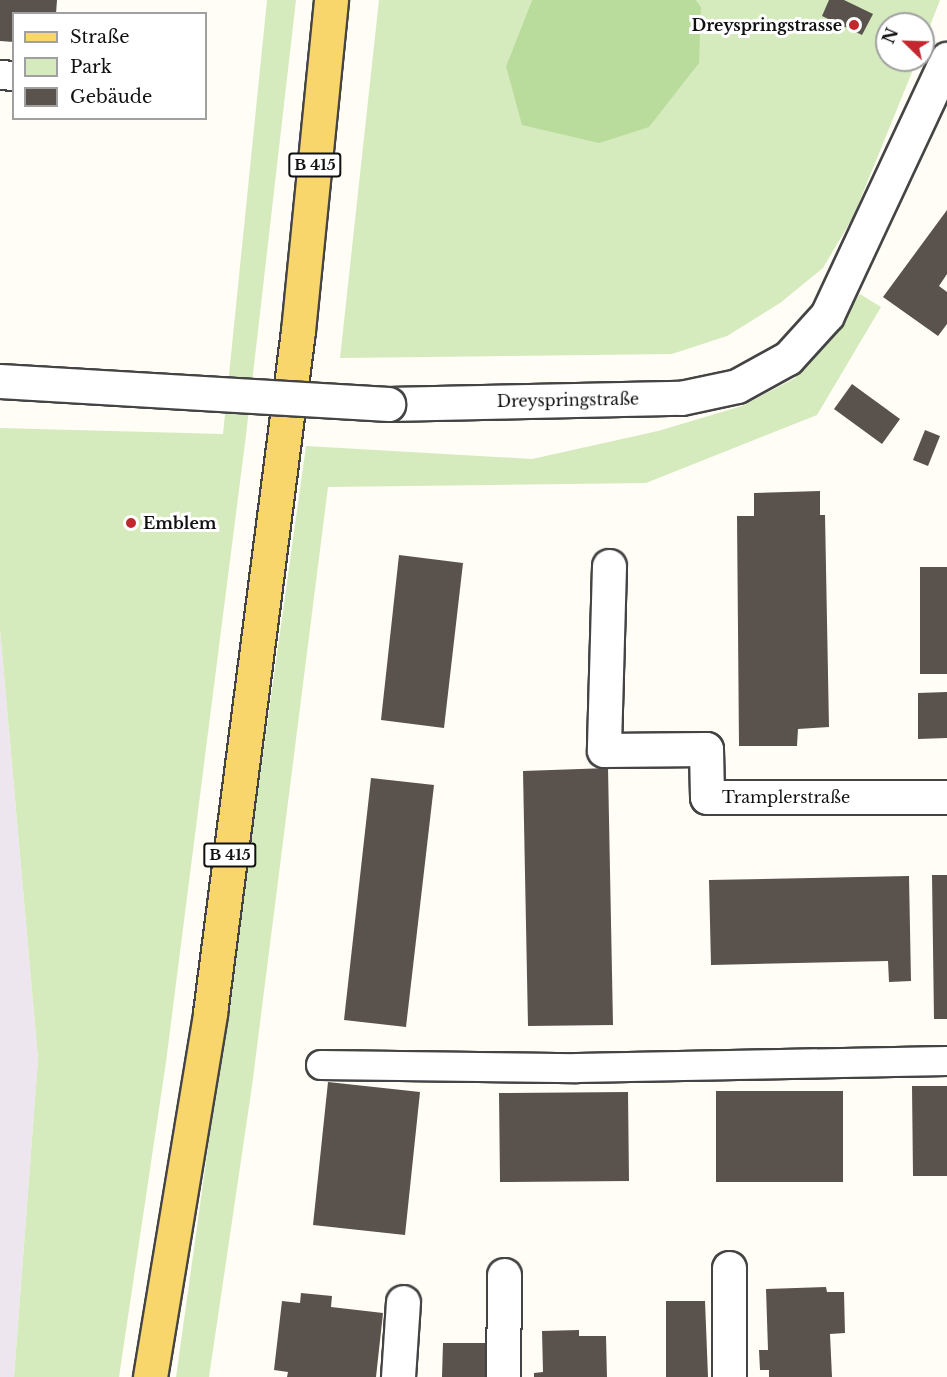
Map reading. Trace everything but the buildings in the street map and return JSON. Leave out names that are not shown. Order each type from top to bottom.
[{"type":"main road","name":"B 415","points":[[150,1377],[211,1001],[298,331],[331,0]]},
{"type":"street","name":"Dreyspringstraße","points":[[0,381],[387,404],[681,398],[737,386],[788,358],[826,315],[947,59]]},
{"type":"street","name":"Tramplerstraße","points":[[609,566],[604,750],[706,749],[707,797],[947,797]]},
{"type":"street","points":[[729,1268],[729,1377]]},
{"type":"street","points":[[504,1275],[504,1377]]},
{"type":"street","points":[[398,1377],[404,1302]]},
{"type":"lane","points":[[321,1065],[578,1068],[947,1061]]},
{"type":"shaded area","points":[[0,629],[38,1059],[14,1377],[0,1377]]},
{"type":"green space","points":[[267,0],[296,0],[246,435],[166,1062],[119,1377],[14,1377],[38,1059],[0,629],[0,428],[223,434]]},
{"type":"green space","points":[[379,0],[532,0],[506,66],[701,7],[696,0],[940,0],[935,13],[875,12],[875,72],[912,72],[853,217],[823,268],[780,303],[727,336],[672,354],[340,358]]},
{"type":"green space","points":[[532,0],[696,0],[701,7],[699,63],[649,127],[599,143],[522,125],[506,66]]},
{"type":"green space","points":[[860,294],[881,307],[817,415],[646,483],[328,487],[252,1086],[209,1377],[176,1377],[306,446],[532,459],[658,431],[742,406],[795,378]]},
{"type":"place","name":"Dreyspringstrasse","points":[[854,25]]},
{"type":"place","name":"Emblem","points":[[131,523]]}]
